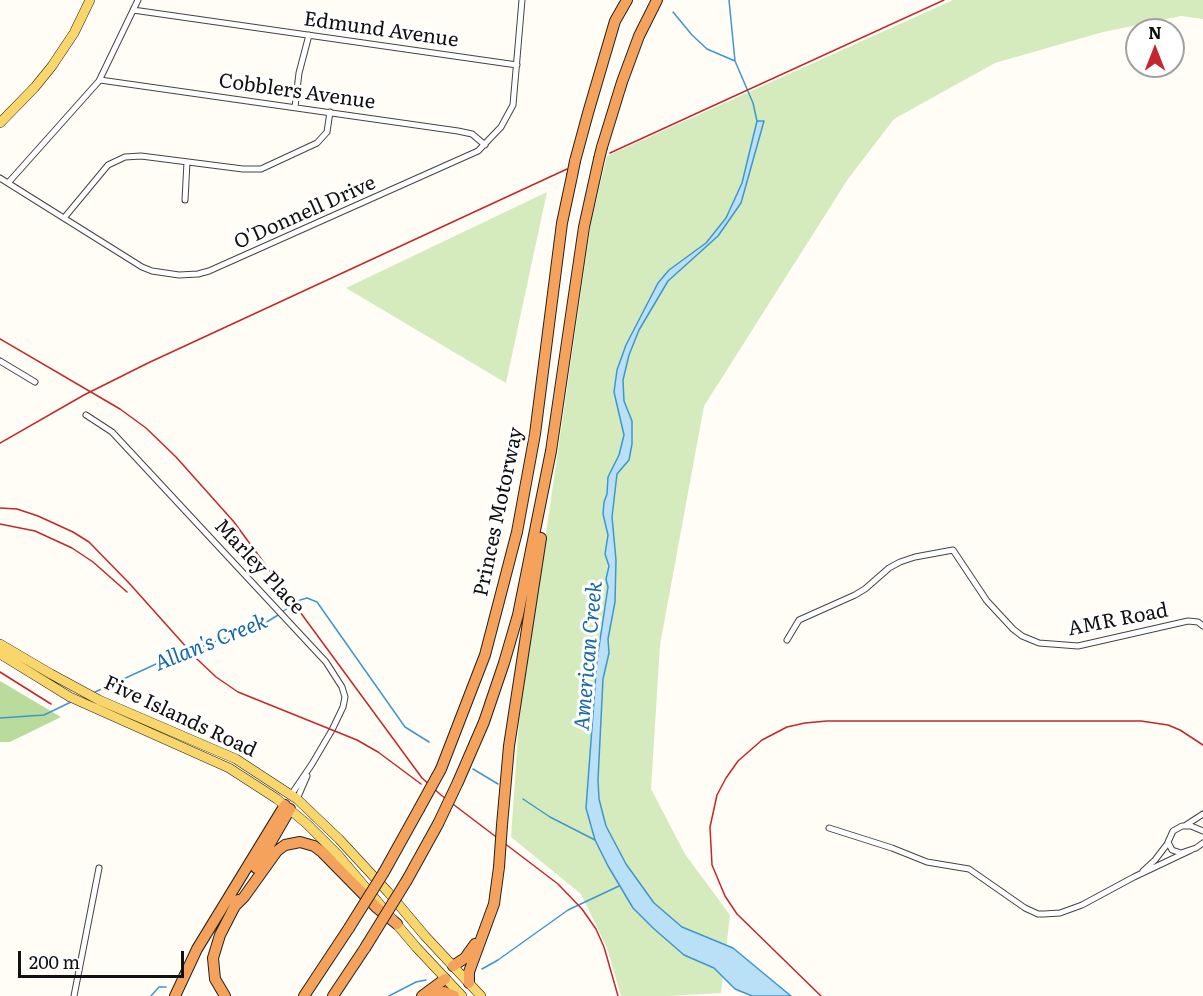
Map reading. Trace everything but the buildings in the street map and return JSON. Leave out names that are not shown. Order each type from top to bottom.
[{"type":"highway","name":"Princes Motorway","points":[[304,996],[384,872],[441,769],[485,655],[517,532],[535,434],[562,224],[575,161],[615,21],[627,0]]},
{"type":"highway","name":"Princes Motorway","points":[[333,996],[366,948],[438,825],[484,722],[504,663],[518,615],[551,451],[584,227],[599,159],[625,73],[639,36],[657,0]]},
{"type":"highway","points":[[470,983],[468,974],[494,904],[509,746],[546,506],[551,451]]},
{"type":"highway","points":[[225,996],[215,979],[213,958],[220,934],[291,802]]},
{"type":"highway","points":[[175,996],[197,949],[291,802]]},
{"type":"highway","points":[[235,906],[278,851],[285,845],[300,842],[314,846],[322,852],[376,907],[397,924]]},
{"type":"highway","points":[[450,966],[459,963],[470,953],[488,923]]},
{"type":"highway","points":[[294,996],[309,981],[336,941],[346,931]]},
{"type":"highway","points":[[422,996],[445,979]]},
{"type":"highway","points":[[428,996],[444,992],[454,996]]},
{"type":"main road","points":[[0,123],[52,66],[74,33],[90,0]]},
{"type":"main road","name":"Five Islands Road","points":[[0,644],[99,700],[236,759],[339,839],[388,892],[450,966],[481,996]]},
{"type":"main road","name":"Five Islands Road","points":[[0,654],[87,706],[229,768],[291,802],[307,824],[338,855],[462,996]]},
{"type":"main road","points":[[408,937],[437,962],[450,966],[445,979]]},
{"type":"street","points":[[8,183],[100,80],[138,0]]},
{"type":"street","name":"O'Donnell Drive","points":[[0,178],[142,267],[152,271],[179,275],[198,274],[222,266],[458,161],[485,145],[501,127],[513,105],[522,0]]},
{"type":"street","name":"Edmund Avenue","points":[[133,10],[517,65]]},
{"type":"street","points":[[295,107],[299,73],[309,35]]},
{"type":"street","name":"Cobblers Avenue","points":[[100,80],[458,131],[472,134],[485,145]]},
{"type":"street","points":[[64,218],[108,165],[125,157],[141,156],[243,169],[261,169],[317,143],[327,132],[330,112]]},
{"type":"street","points":[[185,200],[188,162]]},
{"type":"street","points":[[0,361],[35,382]]},
{"type":"street","name":"Marley Place","points":[[86,415],[112,432],[326,662],[342,687],[345,697],[343,706],[291,802]]},
{"type":"street","name":"AMR Road","points":[[787,640],[799,620],[865,589],[889,568],[900,562],[953,550],[987,601],[1013,629],[1022,636],[1039,643],[1078,646],[1188,621],[1198,622],[1203,626]]},
{"type":"street","points":[[1134,877],[1155,860],[1168,843],[1173,831],[1203,814]]},
{"type":"street","points":[[1185,825],[1203,831]]},
{"type":"street","points":[[829,828],[927,862],[969,869],[1025,908],[1038,914],[1060,913],[1082,905],[1134,877],[1201,846]]},
{"type":"street","points":[[1168,843],[1176,852],[1191,850]]},
{"type":"street","points":[[74,996],[99,868]]},
{"type":"green space","points":[[953,0],[1203,0],[1203,19],[1181,16],[1125,18],[1125,27],[995,63],[894,119],[848,179],[704,406],[660,645],[651,789],[685,854],[730,915],[721,993],[621,996],[607,948],[581,894],[511,837],[519,720],[591,222],[607,156]]},
{"type":"green space","points":[[547,192],[506,383],[346,288]]},
{"type":"green space","points":[[0,681],[61,717],[10,742],[0,742]]},
{"type":"water","points":[[757,121],[764,121],[741,203],[718,236],[668,281],[639,330],[629,355],[623,380],[624,401],[632,421],[632,444],[629,460],[617,474],[612,517],[616,560],[615,602],[608,639],[609,653],[603,679],[598,780],[599,799],[606,826],[626,864],[654,903],[682,927],[733,948],[791,996],[752,996],[735,989],[714,968],[684,955],[653,928],[633,908],[608,866],[595,840],[586,808],[597,660],[608,587],[606,579],[609,566],[605,554],[608,535],[603,514],[604,502],[608,477],[619,455],[624,435],[614,392],[617,370],[626,345],[658,283],[669,270],[706,243],[726,218],[742,183]]},
{"type":"waterway","points":[[729,0],[735,61]]},
{"type":"waterway","name":"American Creek","points":[[673,12],[707,49],[735,61],[753,103],[757,121]]},
{"type":"waterway","name":"Allan's Creek","points":[[282,612],[300,600],[307,598],[317,602],[405,727],[429,742]]},
{"type":"waterway","name":"Allan's Creek","points":[[95,692],[167,659],[262,625],[278,615]]},
{"type":"waterway","name":"Allan's Creek","points":[[0,718],[44,715],[71,702]]},
{"type":"waterway","name":"Allan's Creek","points":[[473,769],[498,784]]},
{"type":"waterway","name":"Allan's Creek","points":[[523,799],[550,817],[595,840]]},
{"type":"waterway","points":[[482,969],[568,910],[619,886]]},
{"type":"waterway","points":[[389,996],[416,982],[426,980]]},
{"type":"waterway","points":[[151,996],[159,987],[166,987]]},
{"type":"railway","points":[[610,153],[944,0]]},
{"type":"railway","points":[[0,443],[84,395],[148,363],[567,169]]},
{"type":"railway","points":[[0,339],[120,409],[146,428],[176,457],[234,522],[422,778],[558,884],[582,909],[596,929],[604,947],[618,996]]},
{"type":"railway","points":[[0,508],[17,509],[38,516],[89,542],[197,659],[216,677],[238,692],[357,740],[378,752],[421,784]]},
{"type":"railway","points":[[0,524],[35,531],[72,548],[93,562],[127,592]]},
{"type":"railway","points":[[0,672],[51,704]]},
{"type":"railway","points":[[821,996],[737,914],[725,896],[712,865],[710,827],[717,795],[738,761],[762,740],[787,727],[827,721],[1141,721],[1168,725],[1203,745]]}]
